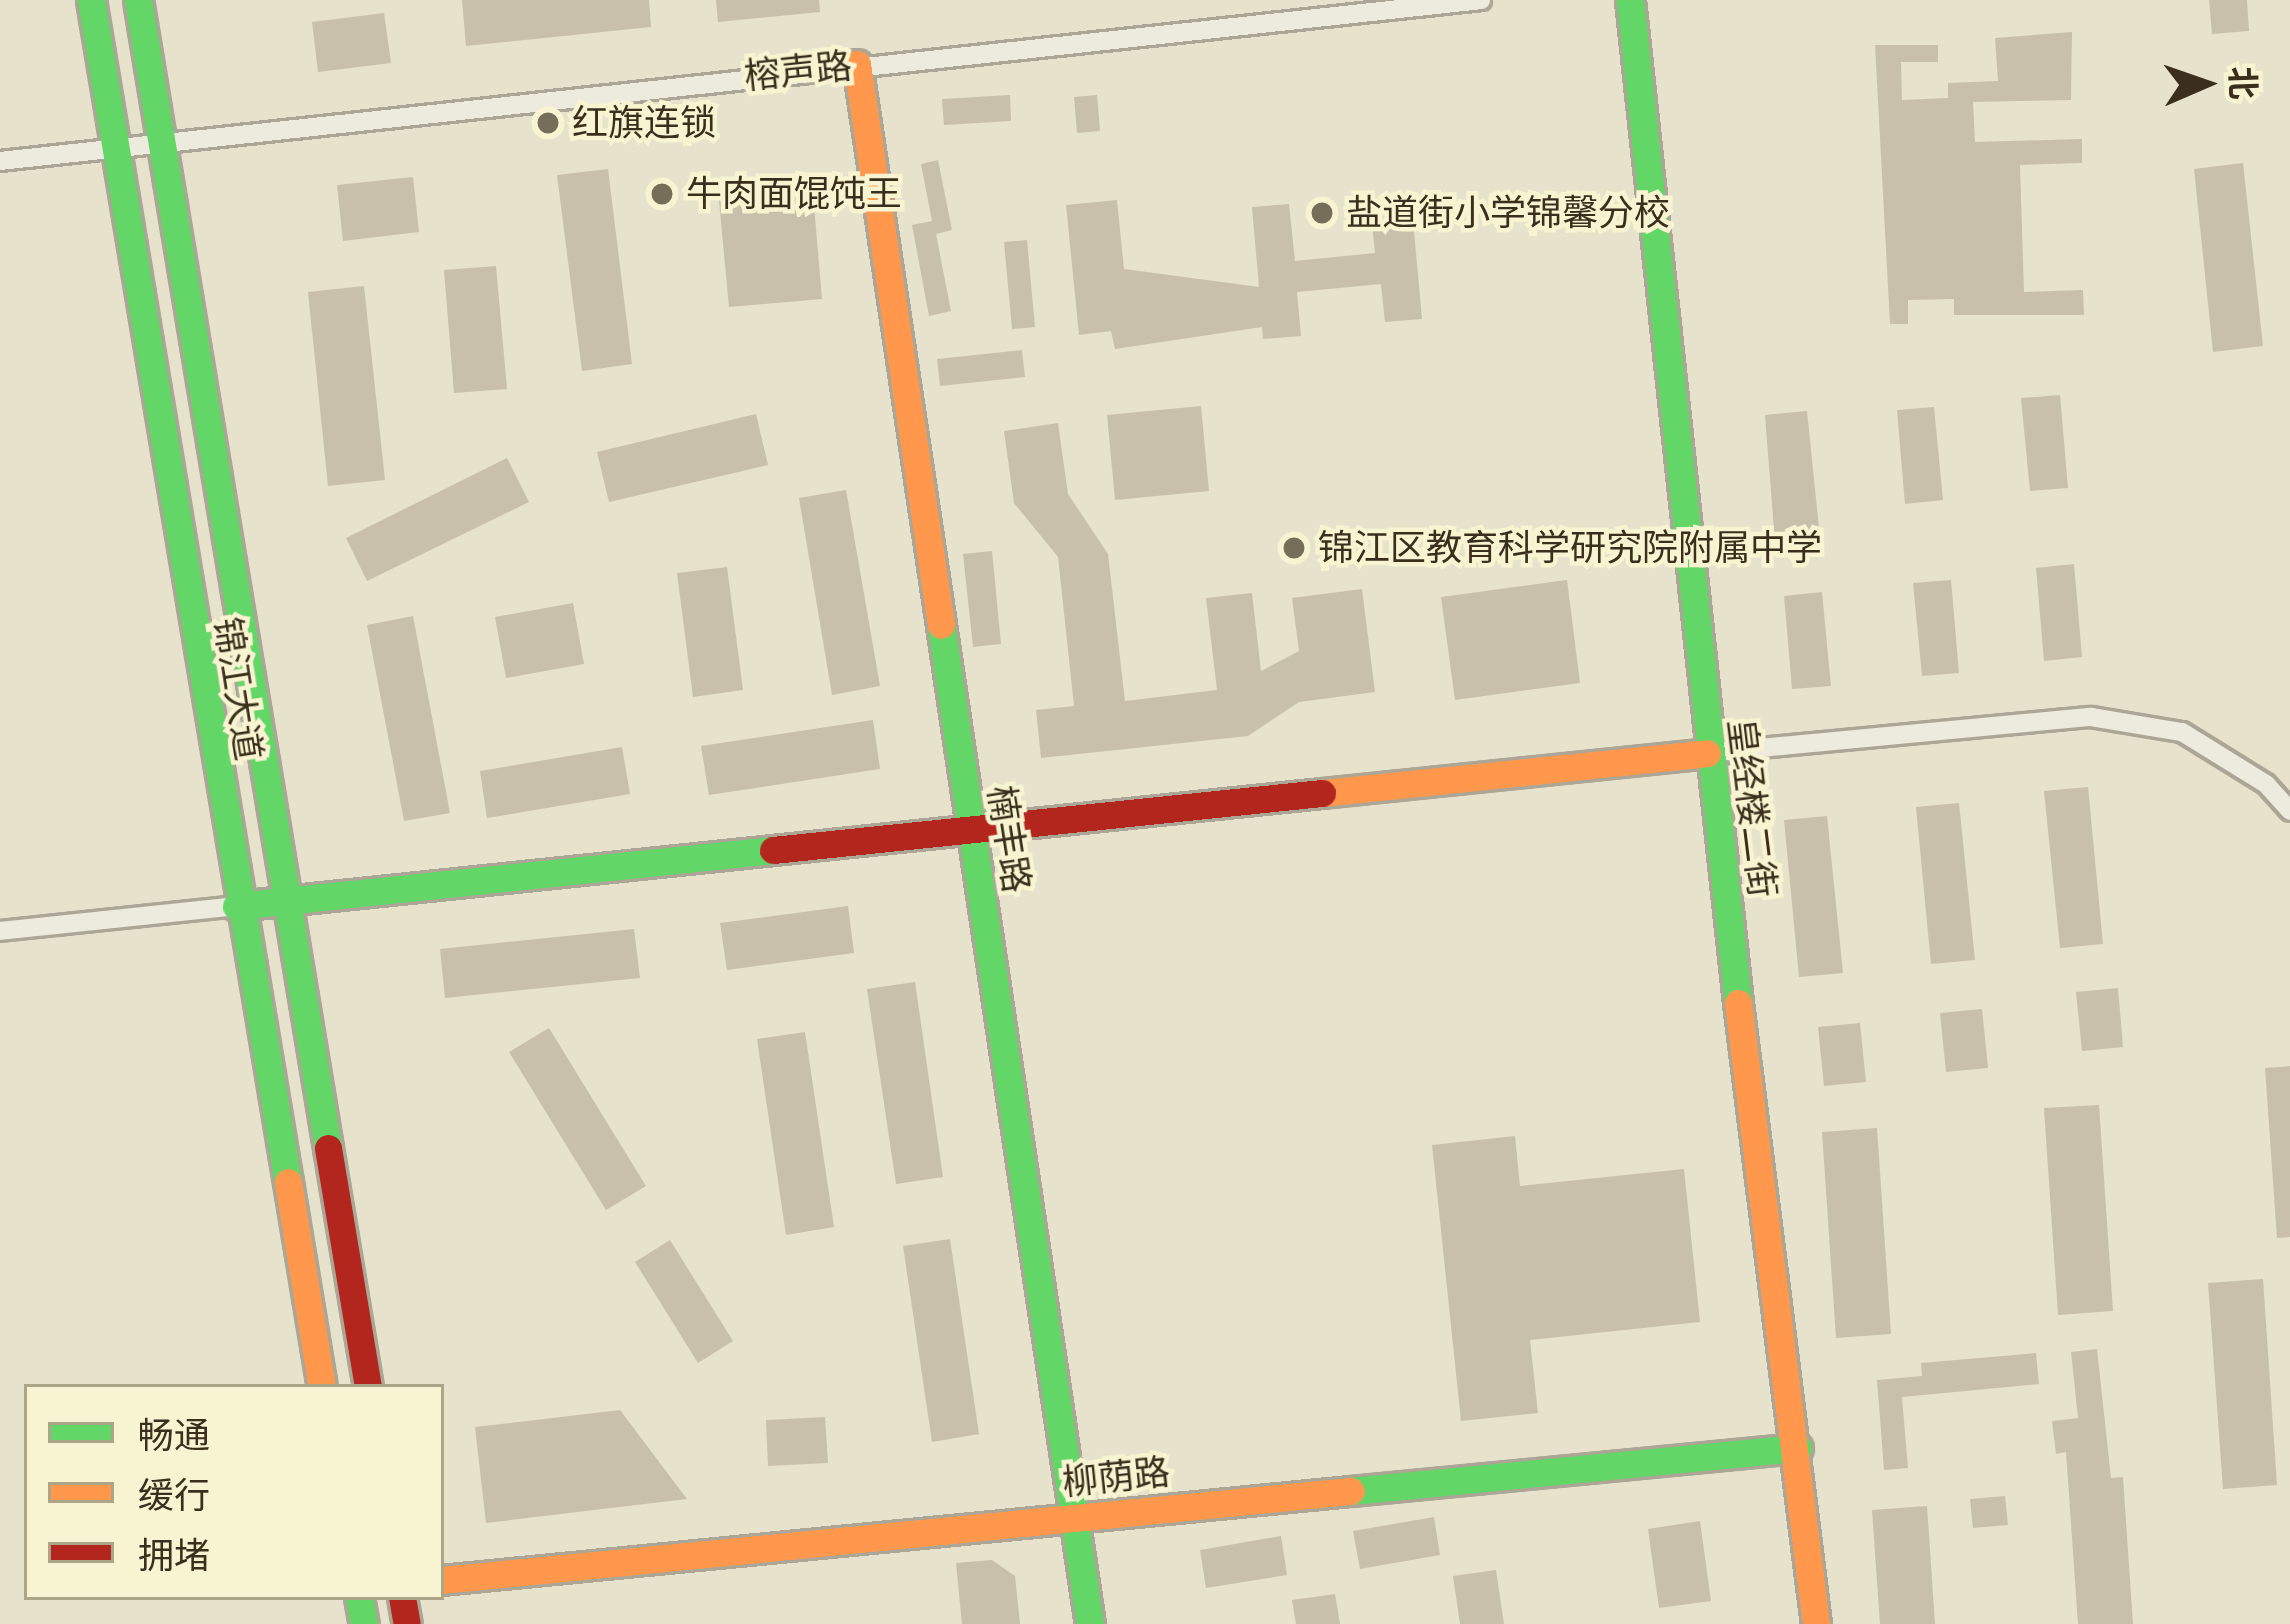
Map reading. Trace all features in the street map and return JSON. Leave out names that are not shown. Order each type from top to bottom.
[{"type":"street","name":"锦江大道","points":[[92,0],[236,906],[321,1384]]},
{"type":"street","name":"锦江大道","points":[[138,0],[368,1384]]},
{"type":"street","name":"榕声路","points":[[0,160],[1481,0]]},
{"type":"street","name":"皇经楼二街","points":[[1630,0],[1708,753],[1798,1448],[1816,1624]]},
{"type":"street","name":"楠丰路","points":[[857,64],[1090,1624]]},
{"type":"street","points":[[0,931],[2091,717],[2182,731],[2266,784],[2290,811]]},
{"type":"street","name":"柳荫路","points":[[444,1580],[1798,1448]]},
{"type":"building","points":[[462,0],[649,0],[651,27],[466,46]]},
{"type":"building","points":[[716,0],[819,0],[820,12],[718,22]]},
{"type":"building","points":[[2209,0],[2247,0],[2249,31],[2212,34]]},
{"type":"building","points":[[384,13],[391,63],[318,72],[312,22]]},
{"type":"building","points":[[2072,32],[2071,100],[1973,102],[1975,142],[2082,139],[2082,163],[2020,165],[2024,292],[2083,290],[2084,315],[1954,315],[1954,299],[1908,300],[1908,324],[1890,324],[1875,45],[1938,45],[1938,62],[1901,62],[1902,100],[1948,98],[1948,83],[1998,81],[1995,38]]},
{"type":"building","points":[[1010,95],[1011,121],[944,125],[942,99]]},
{"type":"building","points":[[1097,95],[1100,131],[1077,133],[1074,97]]},
{"type":"building","points":[[938,160],[952,230],[936,234],[951,311],[929,316],[912,225],[932,221],[921,164]]},
{"type":"building","points":[[2243,163],[2263,346],[2213,352],[2194,169]]},
{"type":"building","points":[[608,169],[632,364],[582,371],[557,175]]},
{"type":"building","points":[[413,177],[419,232],[343,241],[337,185]]},
{"type":"building","points":[[812,182],[822,299],[729,307],[718,190]]},
{"type":"building","points":[[1117,200],[1124,269],[1259,287],[1252,207],[1289,204],[1295,261],[1375,253],[1372,224],[1413,220],[1422,319],[1385,322],[1381,284],[1297,292],[1301,336],[1263,339],[1262,327],[1115,349],[1111,331],[1079,335],[1066,205]]},
{"type":"building","points":[[1027,240],[1035,327],[1012,329],[1004,242]]},
{"type":"building","points":[[496,266],[507,389],[454,393],[444,270]]},
{"type":"building","points":[[364,286],[385,480],[328,486],[308,292]]},
{"type":"building","points":[[1022,350],[1025,377],[940,386],[937,359]]},
{"type":"building","points":[[2060,395],[2068,488],[2030,491],[2021,398]]},
{"type":"building","points":[[1201,406],[1209,491],[1115,500],[1107,415]]},
{"type":"building","points":[[1934,407],[1943,500],[1905,504],[1897,410]]},
{"type":"building","points":[[1807,411],[1820,538],[1775,542],[1765,415]]},
{"type":"building","points":[[756,414],[768,465],[609,502],[597,452]]},
{"type":"building","points":[[1058,423],[1068,494],[1108,554],[1125,701],[1217,690],[1206,598],[1252,593],[1261,671],[1299,651],[1292,598],[1362,589],[1375,692],[1299,702],[1248,736],[1041,758],[1036,710],[1074,706],[1058,557],[1014,503],[1004,431]]},
{"type":"building","points":[[507,458],[529,502],[367,581],[346,538]]},
{"type":"building","points":[[846,490],[880,686],[832,695],[799,498]]},
{"type":"building","points":[[992,551],[1001,644],[973,647],[963,554]]},
{"type":"building","points":[[2074,564],[2082,657],[2044,661],[2036,568]]},
{"type":"building","points":[[727,567],[743,690],[693,697],[677,573]]},
{"type":"building","points":[[1567,580],[1580,683],[1455,700],[1441,597]]},
{"type":"building","points":[[1951,580],[1959,673],[1922,676],[1913,583]]},
{"type":"building","points":[[1822,592],[1831,686],[1792,689],[1784,596]]},
{"type":"building","points":[[573,603],[584,664],[506,678],[495,617]]},
{"type":"building","points":[[413,616],[450,813],[404,821],[367,625]]},
{"type":"building","points":[[873,720],[880,769],[709,795],[701,746]]},
{"type":"building","points":[[622,747],[630,794],[487,818],[480,771]]},
{"type":"building","points":[[2088,787],[2103,944],[2060,948],[2044,791]]},
{"type":"building","points":[[1959,803],[1975,960],[1931,964],[1916,807]]},
{"type":"building","points":[[1827,816],[1843,973],[1799,977],[1784,820]]},
{"type":"building","points":[[848,906],[854,953],[727,970],[720,923]]},
{"type":"building","points":[[634,929],[640,978],[445,998],[440,949]]},
{"type":"building","points":[[915,982],[943,1177],[896,1184],[867,989]]},
{"type":"building","points":[[2118,988],[2123,1047],[2082,1051],[2076,992]]},
{"type":"building","points":[[1982,1009],[1988,1068],[1946,1072],[1940,1013]]},
{"type":"building","points":[[1860,1023],[1866,1082],[1824,1086],[1818,1027]]},
{"type":"building","points":[[549,1028],[646,1186],[606,1210],[509,1052]]},
{"type":"building","points":[[805,1032],[834,1227],[786,1235],[757,1039]]},
{"type":"building","points":[[2290,1066],[2290,1237],[2277,1238],[2265,1068]]},
{"type":"building","points":[[2099,1105],[2113,1311],[2058,1315],[2044,1108]]},
{"type":"building","points":[[1877,1128],[1891,1334],[1836,1338],[1822,1132]]},
{"type":"building","points":[[1515,1136],[1520,1186],[1684,1169],[1700,1322],[1530,1340],[1538,1413],[1461,1421],[1432,1145]]},
{"type":"building","points":[[950,1239],[979,1434],[932,1442],[903,1246]]},
{"type":"building","points":[[670,1240],[733,1341],[698,1363],[635,1262]]},
{"type":"building","points":[[2263,1279],[2277,1485],[2223,1489],[2208,1283]]},
{"type":"building","points":[[2097,1349],[2111,1478],[2123,1477],[2133,1624],[2078,1624],[2066,1452],[2056,1454],[2052,1421],[2078,1418],[2071,1352]]},
{"type":"building","points":[[2036,1353],[2039,1384],[1902,1397],[1908,1468],[1884,1470],[1877,1380],[1922,1376],[1921,1363]]},
{"type":"building","points":[[620,1410],[687,1499],[486,1523],[475,1427]]},
{"type":"building","points":[[825,1417],[828,1463],[768,1466],[766,1420]]},
{"type":"building","points":[[2005,1496],[2008,1525],[1973,1528],[1970,1499]]},
{"type":"building","points":[[1927,1506],[1935,1624],[1880,1624],[1872,1510]]},
{"type":"building","points":[[1434,1517],[1440,1555],[1360,1569],[1353,1531]]},
{"type":"building","points":[[1700,1521],[1711,1601],[1659,1608],[1648,1529]]},
{"type":"building","points":[[1281,1536],[1287,1575],[1206,1588],[1200,1550]]},
{"type":"building","points":[[992,1560],[1015,1576],[1020,1624],[962,1624],[956,1563]]},
{"type":"building","points":[[1496,1570],[1504,1624],[1460,1624],[1453,1576]]},
{"type":"building","points":[[1335,1594],[1340,1624],[1296,1624],[1292,1600]]},
{"type":"traffic: fast","points":[[91,0],[288,1182]]},
{"type":"traffic: fast","points":[[138,0],[328,1148]]},
{"type":"traffic: fast","points":[[1630,0],[1738,1003]]},
{"type":"traffic: fast","points":[[941,625],[1090,1624]]},
{"type":"traffic: fast","points":[[236,906],[773,850]]},
{"type":"traffic: fast","points":[[1351,1491],[1798,1448]]},
{"type":"traffic: fast","points":[[360,1600],[364,1624]]},
{"type":"traffic: slow","points":[[857,64],[941,625]]},
{"type":"traffic: slow","points":[[1322,793],[1707,753]]},
{"type":"traffic: slow","points":[[1738,1003],[1816,1624]]},
{"type":"traffic: slow","points":[[288,1182],[322,1384]]},
{"type":"traffic: slow","points":[[444,1580],[1351,1491]]},
{"type":"traffic: jam","points":[[773,850],[1322,793]]},
{"type":"traffic: jam","points":[[328,1148],[367,1384]]},
{"type":"traffic: jam","points":[[403,1600],[407,1624]]},
{"type":"place","name":"红旗连锁","points":[[548,123]]},
{"type":"place","name":"牛肉面馄饨王","points":[[662,194]]},
{"type":"place","name":"盐道街小学锦馨分校","points":[[1322,213]]},
{"type":"place","name":"锦江区教育科学研究院附属中学","points":[[1294,548]]}]
